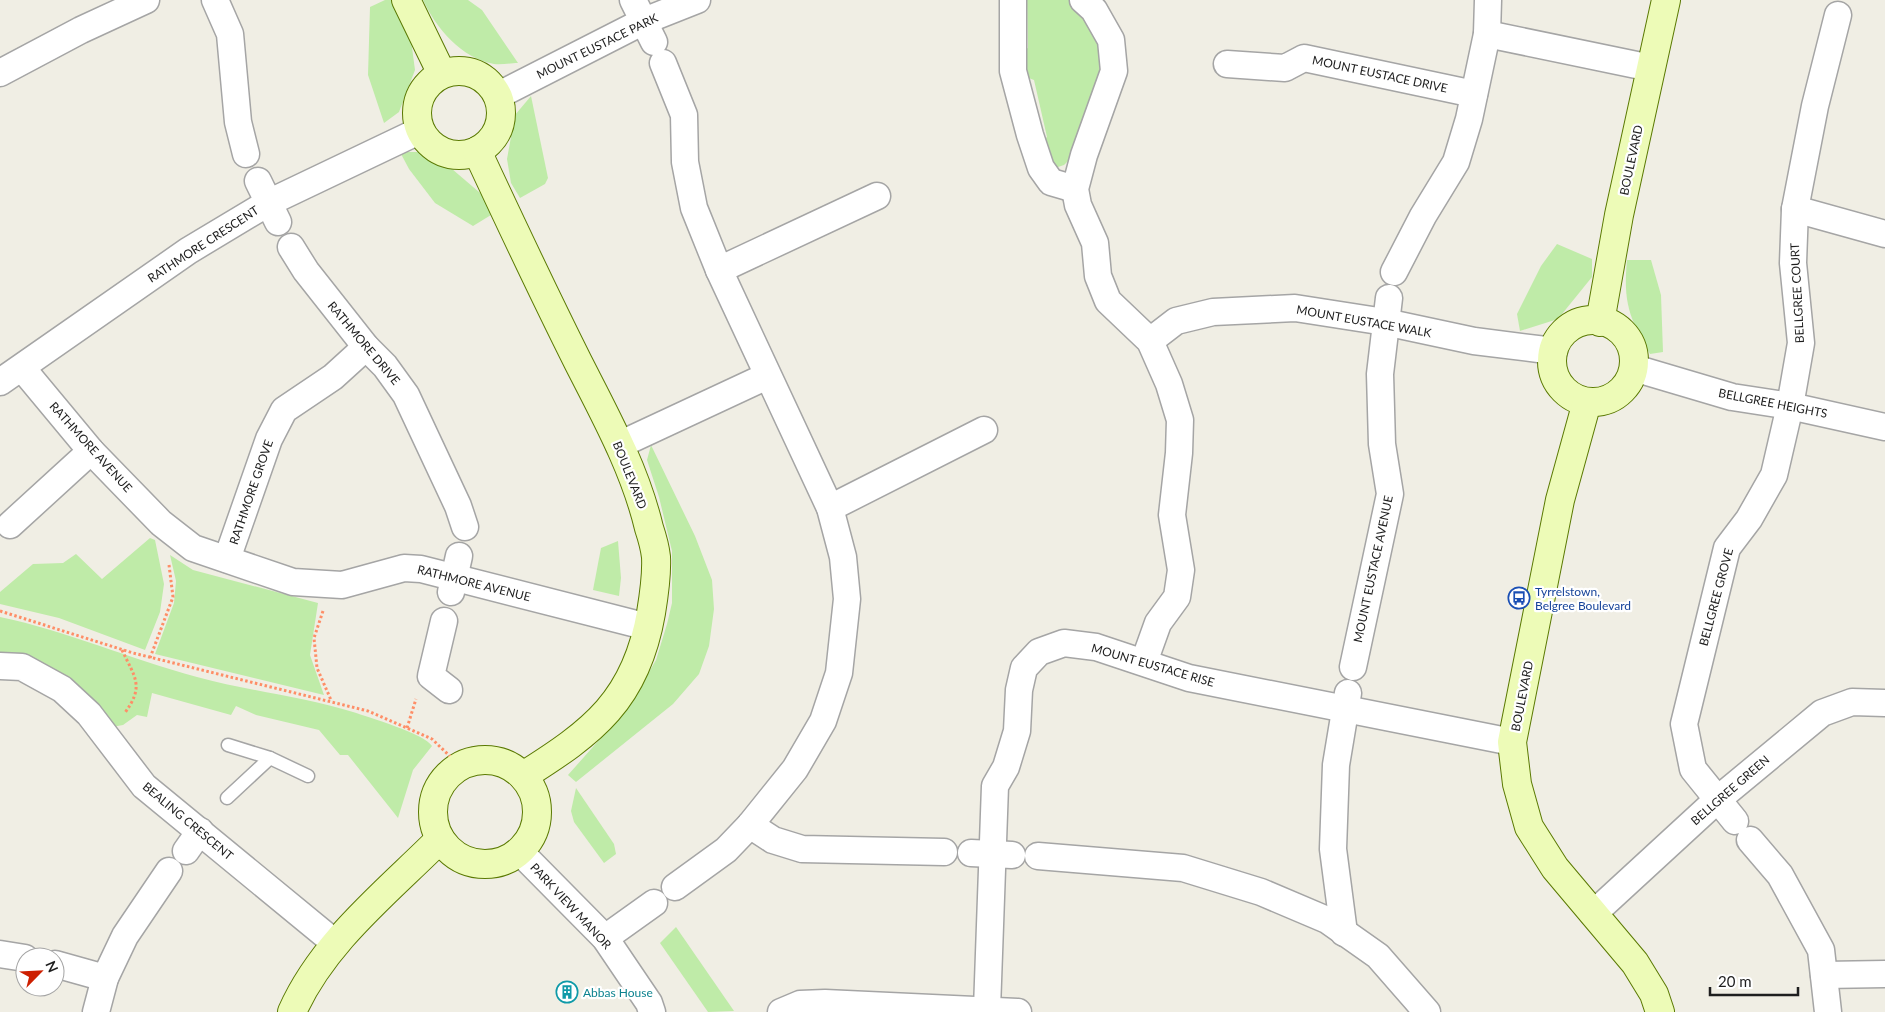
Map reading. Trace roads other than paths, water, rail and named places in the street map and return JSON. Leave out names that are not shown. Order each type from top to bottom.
[{"type":"street","points":[[0,73],[81,30],[146,0]]},
{"type":"street","points":[[216,0],[230,34],[238,122],[246,154]]},
{"type":"street","points":[[406,0],[442,74]]},
{"type":"street","name":"MOUNT EUSTACE PARK","points":[[497,96],[648,31],[697,0]]},
{"type":"street","points":[[1013,0],[1013,71],[1030,135],[1041,168],[1051,182],[1075,189]]},
{"type":"street","points":[[1083,0],[1094,10],[1111,40],[1114,71],[1084,154],[1075,189],[1078,205],[1095,243],[1098,276],[1108,301],[1150,340],[1169,384],[1180,420],[1179,453],[1172,515],[1181,570],[1177,597],[1158,623],[1144,662]]},
{"type":"street","points":[[1394,272],[1423,216],[1456,162],[1487,34],[1488,0]]},
{"type":"street","name":"BOULEVARD","points":[[1600,322],[1619,215],[1666,0]]},
{"type":"street","name":"BELLGREE COURT","points":[[1790,406],[1801,343],[1794,263],[1795,209],[1815,106],[1838,15]]},
{"type":"street","points":[[648,31],[684,115],[685,162],[694,208],[719,270],[767,376],[830,508],[842,557],[847,599],[839,673],[823,721],[795,769],[750,825],[726,850],[675,887]]},
{"type":"street","points":[[1487,34],[1651,68]]},
{"type":"street","name":"MOUNT EUSTACE DRIVE","points":[[1227,64],[1285,68],[1304,58],[1474,94]]},
{"type":"street","points":[[455,71],[468,72],[480,77],[490,85],[497,96],[500,108],[500,121],[496,133],[488,144],[477,151],[464,155],[438,150],[428,141],[421,130],[417,117],[418,104],[427,87],[442,74],[455,71]]},
{"type":"street","name":"RATHMORE CRESCENT","points":[[0,382],[188,251],[268,202],[421,130]]},
{"type":"street","name":"BOULEVARD","points":[[477,151],[537,279],[620,445],[645,510],[656,556],[655,588],[648,627],[636,666],[620,695],[596,725],[570,747],[523,776]]},
{"type":"street","points":[[719,270],[877,196]]},
{"type":"street","points":[[1795,209],[1885,234]]},
{"type":"street","name":"RATHMORE DRIVE","points":[[291,247],[306,272],[366,347],[385,366],[406,395],[458,506],[465,527]]},
{"type":"street","name":"MOUNT EUSTACE WALK","points":[[1150,340],[1176,321],[1213,312],[1295,308],[1387,310],[1474,342],[1554,351]]},
{"type":"street","name":"MOUNT EUSTACE AVENUE","points":[[1353,667],[1390,494],[1382,444],[1380,383],[1387,310]]},
{"type":"street","points":[[1586,321],[1600,322],[1617,328],[1626,337],[1631,347],[1634,368],[1628,383],[1616,395],[1603,401],[1587,402],[1570,395],[1558,382],[1553,366],[1554,351],[1559,339],[1570,328],[1586,321]]},
{"type":"street","name":"RATHMORE GROVE","points":[[228,559],[269,438],[284,410],[333,377],[366,347]]},
{"type":"street","name":"RATHMORE AVENUE","points":[[22,368],[90,450],[161,523],[193,548],[293,582],[351,583],[404,568],[421,569],[455,576],[648,627]]},
{"type":"street","name":"BELLGREE HEIGHTS","points":[[1634,368],[1732,397],[1790,406],[1885,427]]},
{"type":"street","points":[[620,445],[767,376]]},
{"type":"street","name":"BOULEVARD","points":[[1587,402],[1560,500],[1512,742],[1517,784],[1529,827],[1555,868],[1635,963],[1654,994],[1660,1012]]},
{"type":"street","name":"BELLGREE GROVE","points":[[1790,406],[1774,475],[1749,519],[1727,548],[1684,724],[1693,768],[1780,875],[1821,950],[1828,1012]]},
{"type":"street","points":[[830,508],[984,430]]},
{"type":"street","points":[[10,525],[90,450]]},
{"type":"street","points":[[444,620],[431,676],[449,690]]},
{"type":"street","name":"MOUNT EUSTACE RISE","points":[[987,1009],[991,854],[995,786],[1006,767],[1017,731],[1018,690],[1024,668],[1039,652],[1064,644],[1096,647],[1188,678],[1347,701],[1512,742]]},
{"type":"street","name":"BEALING CRESCENT","points":[[0,666],[22,668],[62,690],[89,714],[144,786],[335,943]]},
{"type":"street","points":[[1344,933],[1334,849],[1336,765],[1347,701]]},
{"type":"street","name":"BELLGREE GREEN","points":[[1593,914],[1715,796],[1822,712],[1852,702],[1885,703]]},
{"type":"street","points":[[476,760],[493,760],[510,765],[523,776],[533,790],[537,806],[537,823],[531,839],[520,852],[504,862],[486,865],[468,862],[452,853],[440,839],[434,824],[433,807],[438,790],[447,776],[460,766],[476,760]]},
{"type":"street","points":[[750,825],[773,840],[802,849],[944,852]]},
{"type":"street","points":[[292,1012],[302,990],[335,943],[440,839]]},
{"type":"street","name":"PARK VIEW MANOR","points":[[520,852],[605,938],[649,1003],[652,1012]]},
{"type":"street","points":[[1038,856],[1182,868],[1261,892],[1327,920],[1378,956],[1427,1012]]},
{"type":"street","points":[[96,1012],[105,978],[125,936],[169,871]]},
{"type":"street","points":[[605,938],[654,903]]},
{"type":"street","points":[[0,954],[15,956]]},
{"type":"street","points":[[65,967],[105,978]]},
{"type":"street","points":[[1824,975],[1885,974]]},
{"type":"street","points":[[781,1012],[800,1004],[825,1003],[987,1009],[1018,1012]]},
{"type":"lane","points":[[228,745],[270,758],[308,776]]},
{"type":"lane","points":[[227,798],[270,758]]},
{"type":"place","name":"Tyrrelstown, Belgree Boulevard","points":[[1519,598]]},
{"type":"place","name":"Abbas House","points":[[567,992]]}]
